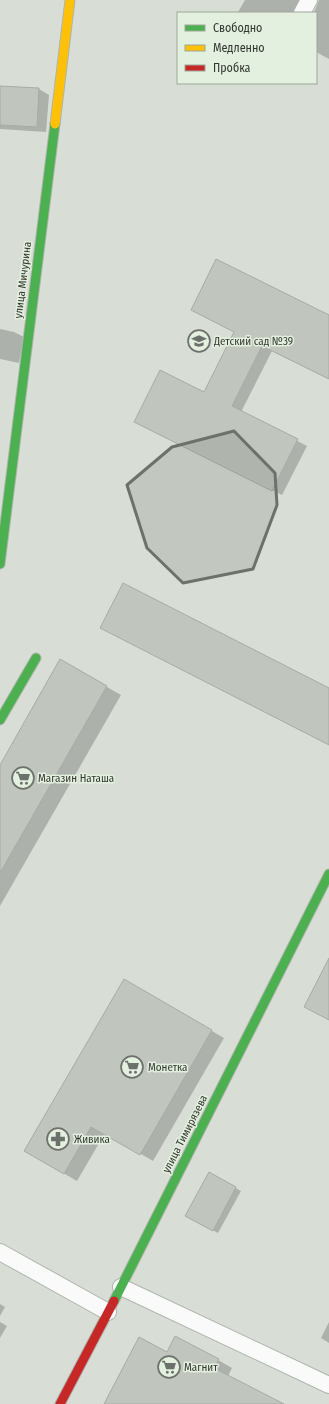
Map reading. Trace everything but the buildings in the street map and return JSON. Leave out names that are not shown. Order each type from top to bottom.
[{"type":"street","name":"улица Мичурина","points":[[0,564],[70,0]]},
{"type":"street","points":[[0,720],[36,658]]},
{"type":"street","name":"улица Тимирязева","points":[[60,1404],[121,1287],[329,874]]},
{"type":"lane","points":[[303,12],[309,0]]},
{"type":"lane","points":[[0,1252],[108,1312]]},
{"type":"lane","points":[[121,1287],[329,1385]]},
{"type":"highlighted area","points":[[234,431],[275,473],[277,505],[253,569],[183,583],[147,548],[127,485],[172,447]]},
{"type":"traffic: fast","points":[[0,564],[55,124]]},
{"type":"traffic: fast","points":[[0,720],[36,658]]},
{"type":"traffic: fast","points":[[114,1301],[329,874]]},
{"type":"traffic: slow","points":[[55,124],[70,0]]},
{"type":"traffic: jam","points":[[60,1404],[114,1301]]},
{"type":"place","name":"Детский сад №39","points":[[199,341]]},
{"type":"place","name":"Магазин Наташа","points":[[23,778]]},
{"type":"place","name":"Монетка","points":[[132,1067]]},
{"type":"place","name":"Живика","points":[[58,1139]]},
{"type":"place","name":"Магнит","points":[[169,1367]]}]
